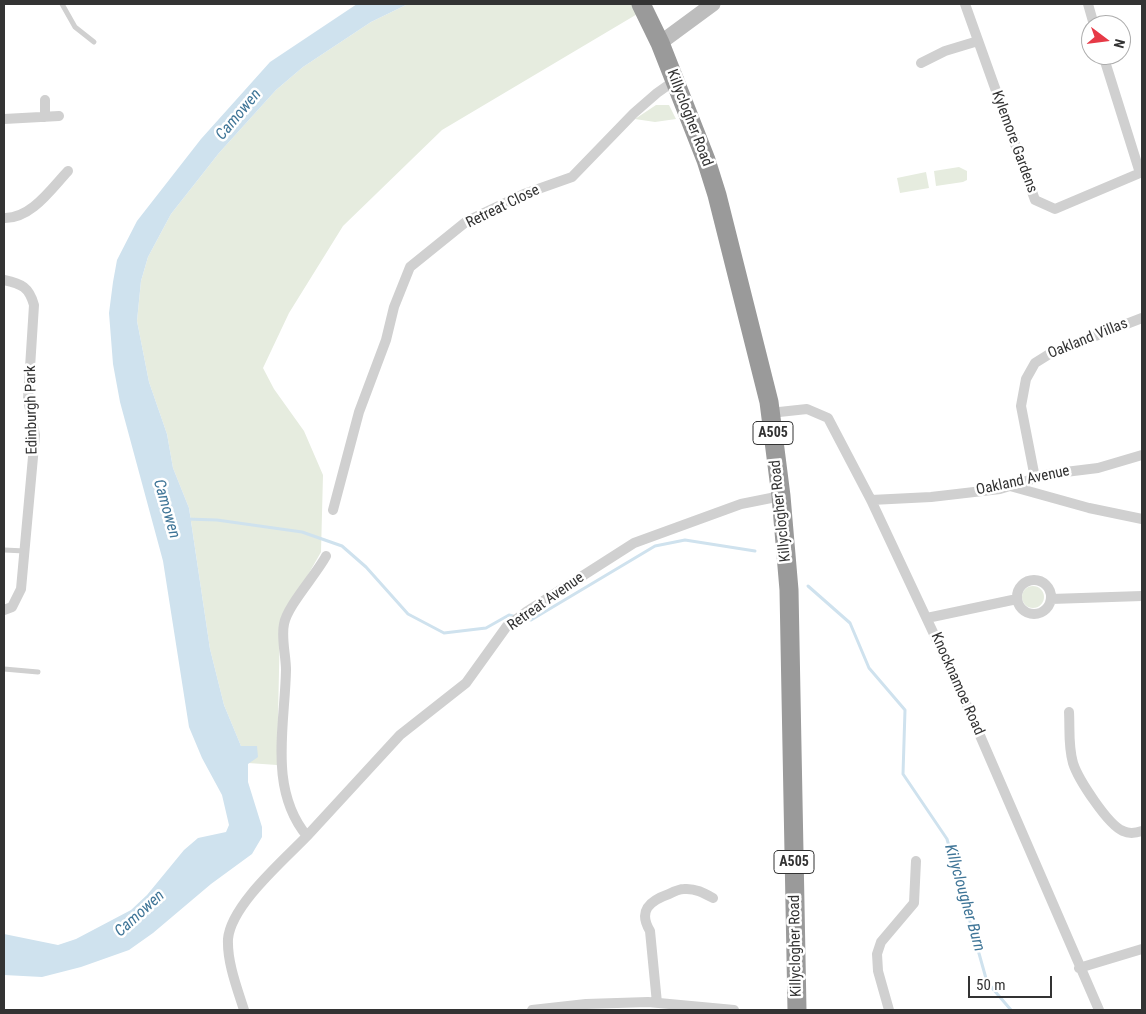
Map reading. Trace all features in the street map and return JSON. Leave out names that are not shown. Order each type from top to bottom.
[{"type":"highway","name":"Killyclogher Road","points":[[641,4],[660,43],[706,160],[717,195],[770,414],[781,496],[789,590],[797,1010]]},
{"type":"street","points":[[660,43],[713,4]]},
{"type":"street","name":"Kylemore Gardens","points":[[965,4],[1035,200],[1055,209],[1141,172],[1105,65]]},
{"type":"street","points":[[921,64],[945,51],[978,41]]},
{"type":"street","name":"Retreat Close","points":[[333,510],[359,412],[386,340],[394,306],[410,267],[468,221],[524,194],[572,177],[634,113],[656,93],[674,81]]},
{"type":"street","points":[[45,100],[45,116]]},
{"type":"street","points":[[4,118],[59,116]]},
{"type":"street","points":[[4,218],[13,218],[26,213],[68,171]]},
{"type":"street","name":"Edinburgh Park","points":[[4,280],[18,283],[30,292],[34,305],[28,399],[35,435],[21,589],[12,607],[4,610]]},
{"type":"street","name":"Oakland Villas","points":[[1035,478],[1021,406],[1026,379],[1035,362],[1051,353],[1142,318]]},
{"type":"street","name":"Knocknamoe Road","points":[[770,414],[807,409],[828,418],[871,500],[966,703],[1079,968],[1099,1010]]},
{"type":"street","name":"Oakland Avenue","points":[[871,500],[931,497],[1000,489],[1049,474],[1098,468],[1142,455]]},
{"type":"street","points":[[1010,486],[1089,508],[1142,519]]},
{"type":"street","name":"Retreat Avenue","points":[[244,1010],[232,970],[228,938],[239,908],[400,735],[466,683],[507,626],[634,543],[741,504],[781,496]]},
{"type":"street","points":[[307,836],[298,826],[284,791],[282,749],[286,670],[284,624],[326,556]]},
{"type":"street","points":[[1029,580],[1038,580],[1045,584],[1050,591],[1051,599],[1044,610],[1031,613],[1019,606],[1017,599],[1018,591],[1022,584],[1029,580]]},
{"type":"street","points":[[1051,599],[1142,596]]},
{"type":"street","points":[[927,618],[1017,599]]},
{"type":"street","points":[[1069,712],[1070,748],[1074,765],[1082,780],[1112,824],[1123,831],[1134,833],[1142,831]]},
{"type":"street","points":[[890,1010],[878,971],[877,954],[881,942],[914,904],[916,861]]},
{"type":"street","points":[[657,1003],[650,932],[644,922],[646,909],[657,898],[682,889],[702,892],[714,898]]},
{"type":"street","points":[[1079,968],[1142,949]]},
{"type":"street","points":[[532,1010],[586,1004],[627,1006],[657,1003],[734,1010]]},
{"type":"lane","points":[[62,4],[74,26],[94,42]]},
{"type":"lane","points":[[4,550],[25,551]]},
{"type":"lane","points":[[4,669],[38,672]]},
{"type":"shaded area","points":[[408,4],[641,4],[644,10],[442,130],[343,226],[289,313],[263,368],[274,389],[304,431],[323,475],[321,552],[280,624],[277,765],[248,763],[224,705],[210,649],[189,508],[173,468],[167,434],[149,382],[137,321],[141,281],[148,257],[171,214],[219,153],[276,90],[303,67],[371,22]]},
{"type":"shaded area","points":[[656,105],[669,105],[676,119],[655,122],[635,119]]},
{"type":"shaded area","points":[[959,167],[967,171],[967,180],[936,186],[934,171]]},
{"type":"shaded area","points":[[926,172],[929,188],[900,193],[897,178]]},
{"type":"shaded area","points":[[1033,586],[1041,589],[1044,597],[1041,605],[1033,608],[1025,605],[1022,597],[1025,589]]},
{"type":"water","name":"Camowen","points":[[357,4],[408,4],[371,22],[303,67],[276,90],[219,153],[171,214],[148,257],[141,281],[137,321],[149,382],[167,434],[173,468],[189,508],[210,649],[224,705],[241,746],[257,746],[258,757],[248,764],[248,782],[262,827],[262,837],[252,854],[211,884],[153,933],[129,950],[81,967],[42,977],[4,975],[4,934],[58,945],[76,939],[131,910],[147,895],[184,850],[198,838],[226,832],[229,825],[222,795],[202,758],[189,727],[163,561],[120,402],[113,364],[109,313],[113,282],[117,260],[137,221],[201,139],[270,62]]},
{"type":"waterway","name":"Camowen","points":[[186,519],[217,520],[302,532],[342,546],[366,567],[408,614],[444,633],[486,628],[509,615],[517,617]]},
{"type":"waterway","points":[[523,618],[531,620],[655,546],[685,540],[755,551]]},
{"type":"waterway","name":"Killyclougher Burn","points":[[808,586],[850,623],[869,668],[905,710],[903,774],[947,839],[987,982],[1011,1010]]}]
